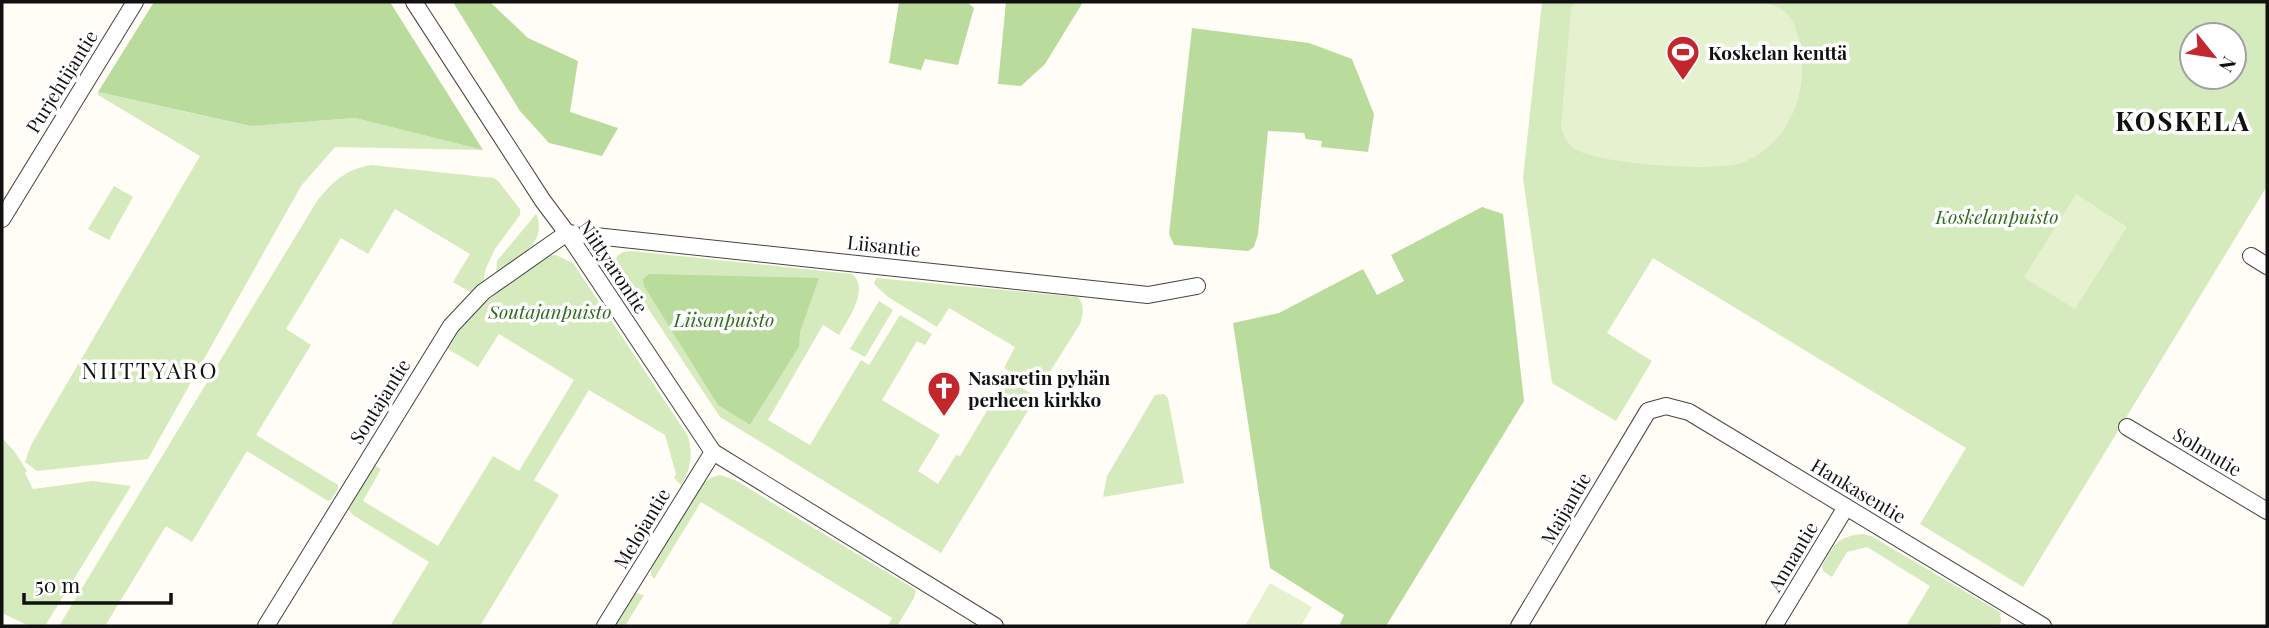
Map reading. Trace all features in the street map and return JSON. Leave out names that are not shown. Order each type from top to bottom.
[{"type":"street","name":"Purjehtijantie","points":[[2,219],[135,2]]},
{"type":"street","name":"Niittyarontie","points":[[414,2],[543,201],[713,452],[995,626]]},
{"type":"street","name":"Liisantie","points":[[567,233],[1148,295],[1197,286]]},
{"type":"street","name":"Soutajantie","points":[[266,626],[451,326],[483,292],[567,233]]},
{"type":"street","points":[[2251,256],[2267,266]]},
{"type":"street","name":"Hankasentie","points":[[1648,411],[1666,406],[1689,412],[2043,626]]},
{"type":"street","name":"Maijantie","points":[[1519,626],[1648,411]]},
{"type":"street","name":"Solmutie","points":[[2127,427],[2267,511]]},
{"type":"street","name":"Melojantie","points":[[605,626],[713,452]]},
{"type":"street","name":"Annantie","points":[[1774,626],[1846,507]]},
{"type":"green space","points":[[154,2],[390,2],[483,150],[355,118],[250,126],[98,92]]},
{"type":"green space","points":[[453,2],[490,2],[528,38],[578,61],[570,112],[618,128],[602,156],[549,143],[520,111]]},
{"type":"green space","points":[[899,2],[967,2],[974,8],[958,65],[925,59],[921,70],[889,63]]},
{"type":"green space","points":[[1006,2],[1083,2],[1045,64],[1021,86],[998,84]]},
{"type":"green space","name":"Koskelanpuisto","points":[[1542,2],[2267,2],[2267,186],[2023,587],[1920,524],[1966,448],[1653,258],[1607,333],[1652,361],[1616,421],[1552,383],[1523,178]]},
{"type":"green space","name":"Koskelan kenttä","points":[[1575,2],[1763,2],[1781,9],[1795,26],[1802,69],[1797,102],[1783,131],[1759,154],[1744,162],[1711,167],[1632,163],[1575,149],[1568,142],[1561,127],[1571,8]]},
{"type":"green space","points":[[1192,28],[1309,43],[1352,59],[1374,114],[1368,152],[1321,147],[1322,141],[1306,139],[1304,133],[1268,131],[1258,234],[1254,247],[1248,251],[1174,245],[1169,234]]},
{"type":"green space","points":[[98,92],[249,126],[355,118],[483,150],[335,147],[301,186],[148,459],[37,471],[25,462],[31,445],[200,156],[98,95]]},
{"type":"green space","points":[[371,165],[494,178],[499,182],[520,209],[520,215],[495,249],[483,282],[470,292],[453,282],[470,254],[395,209],[368,254],[341,238],[286,329],[311,345],[256,435],[338,485],[331,500],[328,501],[247,451],[192,542],[166,526],[105,626],[59,626],[317,201],[340,177]]},
{"type":"green space","points":[[114,186],[133,197],[109,240],[88,229]]},
{"type":"green space","points":[[2076,194],[2127,227],[2075,309],[2024,277]]},
{"type":"green space","points":[[1482,207],[1503,214],[1524,401],[1386,626],[1339,626],[1344,615],[1270,568],[1233,323],[1279,313],[1363,269],[1377,295],[1404,281],[1391,255]]},
{"type":"green space","points":[[536,214],[539,224],[534,242],[521,256],[496,273],[497,261]]},
{"type":"green space","points":[[623,252],[852,274],[857,280],[858,296],[839,335],[823,325],[768,420],[810,445],[861,360],[869,365],[900,315],[932,334],[925,345],[917,341],[882,400],[940,435],[918,471],[938,484],[956,455],[960,456],[1006,379],[1034,395],[1035,399],[941,553],[720,417],[616,260]],"holes":[[[804,317],[799,332],[799,347],[750,425],[733,414]]]},
{"type":"green space","name":"Soutajanpuisto","points":[[556,255],[573,263],[688,436],[690,461],[684,479],[681,485],[674,478],[676,474],[665,435],[589,390],[534,480],[559,495],[480,626],[390,626],[429,562],[353,515],[346,507],[373,464],[381,469],[363,501],[438,546],[493,456],[519,471],[574,380],[499,334],[478,367],[448,349],[447,344],[468,318],[493,296],[547,256]]},
{"type":"green space","name":"Liisanpuisto","points":[[649,274],[819,278],[800,332],[799,347],[750,425],[718,405],[644,286],[643,279]]},
{"type":"green space","points":[[876,278],[1078,297],[1083,307],[1082,317],[1039,389],[1004,368],[1015,347],[949,308],[937,327],[888,297],[874,284]]},
{"type":"green space","points":[[879,301],[893,310],[865,357],[850,349]]},
{"type":"green space","points":[[1164,394],[1168,398],[1184,483],[1103,497],[1107,476],[1155,395]]},
{"type":"green space","points":[[2,438],[27,471],[25,473],[33,489],[93,481],[131,486],[45,626],[29,626],[2,613]]},
{"type":"green space","points":[[720,475],[735,480],[916,590],[897,626],[888,626],[892,618],[701,502],[654,579],[651,566],[701,485]]},
{"type":"green space","points":[[1863,534],[1871,536],[2000,612],[1999,626],[1906,626],[1930,586],[1867,547],[1847,552],[1832,577],[1823,571],[1822,566],[1837,543],[1847,537]]},
{"type":"green space","points":[[1270,583],[1312,607],[1301,626],[1245,626]]},
{"type":"green space","points":[[636,593],[644,595],[625,626],[614,626]]},
{"type":"place","name":"Koskelan kenttä","points":[[1683,82]]},
{"type":"place","name":"Nasaretin pyhän perheen kirkko","points":[[944,418]]},
{"type":"district","name":"KOSKELA","points":[[2183,120]]},
{"type":"district","name":"NIITTYARO","points":[[150,369]]}]
